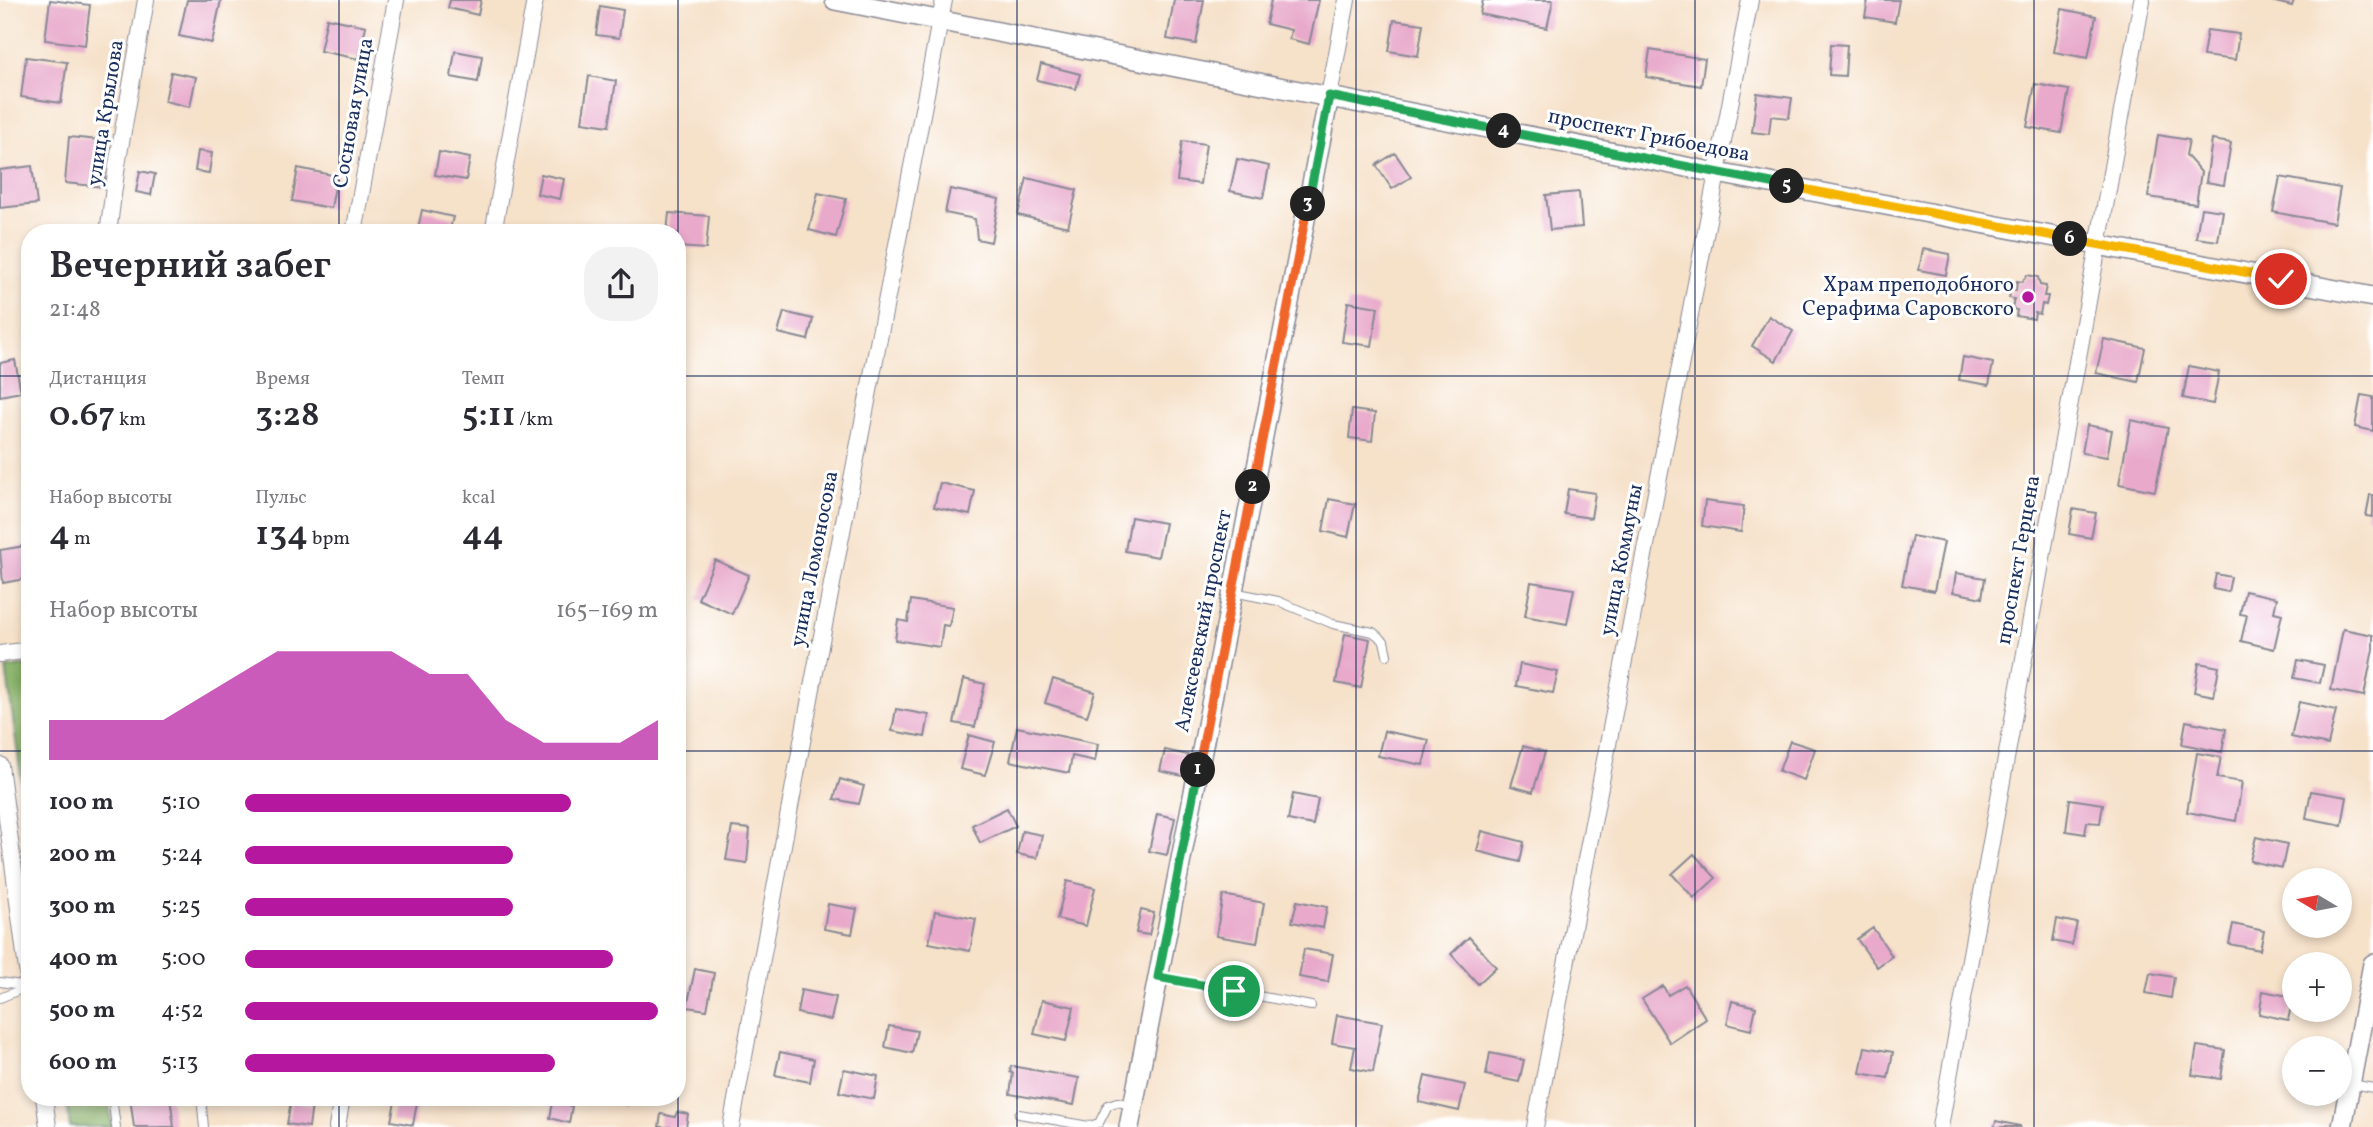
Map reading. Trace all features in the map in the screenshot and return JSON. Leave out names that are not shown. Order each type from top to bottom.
[{"type":"street","name":"улица Крылова","points":[[109,224],[146,0]]},
{"type":"street","name":"Сосновая улица","points":[[356,224],[396,0]]},
{"type":"street","points":[[495,224],[535,0]]},
{"type":"street","name":"проспект Грибоедова","points":[[835,0],[1717,173],[2373,297]]},
{"type":"street","name":"улица Ломоносова","points":[[731,1127],[808,706],[944,0]]},
{"type":"street","name":"Алексеевский проспект","points":[[1129,1127],[1347,0]]},
{"type":"street","name":"улица Коммуны","points":[[1535,1127],[1750,0]]},
{"type":"street","name":"проспект Герцена","points":[[1940,1127],[2142,0]]},
{"type":"street","points":[[0,654],[21,651]]},
{"type":"street","points":[[0,765],[21,877]]},
{"type":"street","points":[[2352,1074],[2373,965]]},
{"type":"street","points":[[45,1106],[48,1127]]},
{"type":"street","points":[[337,1127],[340,1106]]},
{"type":"street","points":[[2342,1127],[2346,1106]]},
{"type":"lane","points":[[1233,592],[1278,601],[1333,624],[1373,632],[1384,641],[1387,655]]},
{"type":"lane","points":[[1158,977],[1311,1006]]},
{"type":"lane","points":[[0,982],[21,985]]},
{"type":"lane","points":[[0,998],[21,989]]},
{"type":"lane","points":[[2352,1084],[2373,1088]]},
{"type":"lane","points":[[1019,1114],[1089,1126],[1099,1122],[1108,1105],[1117,1102],[1133,1105]]},
{"type":"lane","points":[[113,1106],[116,1127]]},
{"type":"lane","points":[[202,1106],[204,1127]]},
{"type":"green space","points":[[21,666],[21,777],[6,668]]},
{"type":"green space","points":[[67,1106],[109,1106],[112,1127],[70,1127]]},
{"type":"building","points":[[50,0],[90,5],[85,45],[45,40]]},
{"type":"building","points":[[187,0],[221,0],[212,43],[179,36]]},
{"type":"building","points":[[450,0],[481,0],[478,15],[448,8]]},
{"type":"building","points":[[1174,0],[1204,0],[1196,44],[1167,39]]},
{"type":"building","points":[[1271,0],[1319,0],[1309,44],[1289,39],[1291,30],[1266,24]]},
{"type":"building","points":[[1483,0],[1553,0],[1547,28],[1480,14]]},
{"type":"building","points":[[1868,0],[1899,0],[1895,22],[1865,17]]},
{"type":"building","points":[[2267,0],[2294,0],[2292,6]]},
{"type":"building","points":[[600,6],[623,10],[619,38],[596,35]]},
{"type":"building","points":[[2062,9],[2096,16],[2088,58],[2054,52]]},
{"type":"building","points":[[327,18],[366,26],[359,59],[320,51]]},
{"type":"building","points":[[1394,20],[1423,24],[1418,56],[1389,51]]},
{"type":"building","points":[[2207,30],[2239,34],[2235,60],[2203,56]]},
{"type":"building","points":[[1831,44],[1847,45],[1845,76],[1829,75]]},
{"type":"building","points":[[1650,50],[1705,59],[1701,86],[1646,77]]},
{"type":"building","points":[[455,51],[482,56],[478,82],[451,77]]},
{"type":"building","points":[[26,57],[67,62],[61,103],[21,97]]},
{"type":"building","points":[[1041,64],[1080,74],[1076,89],[1037,80]]},
{"type":"building","points":[[171,72],[196,77],[190,107],[165,101]]},
{"type":"building","points":[[589,76],[616,81],[609,126],[582,122]]},
{"type":"building","points":[[2035,84],[2069,90],[2061,133],[2027,127]]},
{"type":"building","points":[[1757,93],[1792,98],[1789,118],[1771,116],[1769,134],[1752,132]]},
{"type":"building","points":[[2158,135],[2189,140],[2186,155],[2201,172],[2196,204],[2148,197]]},
{"type":"building","points":[[69,137],[108,141],[104,187],[65,183]]},
{"type":"building","points":[[2212,140],[2231,143],[2224,185],[2206,182]]},
{"type":"building","points":[[1182,141],[1206,144],[1200,184],[1177,181]]},
{"type":"building","points":[[198,151],[212,153],[209,173],[195,171]]},
{"type":"building","points":[[439,152],[470,158],[466,180],[435,175]]},
{"type":"building","points":[[1395,153],[1411,177],[1392,189],[1376,165]]},
{"type":"building","points":[[1237,159],[1269,166],[1263,198],[1230,191]]},
{"type":"building","points":[[32,166],[37,204],[0,208],[0,170]]},
{"type":"building","points":[[298,168],[337,176],[331,208],[292,201]]},
{"type":"building","points":[[140,171],[155,174],[151,195],[136,192]]},
{"type":"building","points":[[541,174],[564,179],[560,199],[537,194]]},
{"type":"building","points":[[2280,177],[2340,188],[2334,223],[2273,212]]},
{"type":"building","points":[[1027,178],[1077,190],[1068,227],[1018,215]]},
{"type":"building","points":[[950,189],[999,199],[991,242],[977,239],[975,219],[945,213]]},
{"type":"building","points":[[1579,192],[1582,227],[1550,230],[1546,195]]},
{"type":"building","points":[[818,193],[846,199],[836,237],[809,230]]},
{"type":"building","points":[[2201,208],[2223,211],[2218,241],[2196,238]]},
{"type":"building","points":[[422,210],[453,217],[451,224],[419,224]]},
{"type":"building","points":[[669,213],[709,216],[706,249],[686,248],[686,224],[668,224]]},
{"type":"building","points":[[1923,249],[1950,254],[1946,275],[1919,270]]},
{"type":"building","name":"Храм преподобного Серафима Саровского","points":[[2027,275],[2038,277],[2040,285],[2046,286],[2044,296],[2048,296],[2046,305],[2042,304],[2040,314],[2035,313],[2034,319],[2016,316],[2017,310],[2012,309],[2014,299],[2009,298],[2011,290],[2016,291],[2017,281],[2022,282]]},
{"type":"building","points":[[1348,302],[1378,307],[1372,346],[1342,342]]},
{"type":"building","points":[[784,312],[813,319],[808,340],[778,333]]},
{"type":"building","points":[[1769,316],[1793,331],[1776,361],[1752,346]]},
{"type":"building","points":[[2104,339],[2145,348],[2138,382],[2096,373]]},
{"type":"building","points":[[1963,357],[1993,363],[1989,385],[1959,380]]},
{"type":"building","points":[[15,360],[21,392],[0,396],[0,363]]},
{"type":"building","points":[[2189,366],[2219,372],[2213,404],[2183,398]]},
{"type":"building","points":[[2361,395],[2373,397],[2373,431],[2355,427]]},
{"type":"building","points":[[1352,410],[1375,413],[1372,441],[1349,438]]},
{"type":"building","points":[[2131,420],[2168,428],[2155,491],[2119,484]]},
{"type":"building","points":[[2087,425],[2112,430],[2107,457],[2082,453]]},
{"type":"building","points":[[940,483],[975,491],[970,515],[934,507]]},
{"type":"building","points":[[1568,489],[1595,493],[1591,518],[1564,514]]},
{"type":"building","points":[[2370,495],[2373,495],[2373,517],[2366,516]]},
{"type":"building","points":[[1329,499],[1355,504],[1348,537],[1323,531]]},
{"type":"building","points":[[1705,501],[1744,506],[1741,532],[1702,526]]},
{"type":"building","points":[[2073,509],[2096,513],[2091,538],[2069,534]]},
{"type":"building","points":[[1131,517],[1165,523],[1158,557],[1125,551]]},
{"type":"building","points":[[1912,536],[1944,542],[1934,591],[1902,585]]},
{"type":"building","points":[[21,547],[21,580],[3,583],[0,550]]},
{"type":"building","points":[[715,560],[749,575],[732,614],[698,599]]},
{"type":"building","points":[[1956,573],[1985,578],[1982,598],[1953,592]]},
{"type":"building","points":[[2216,574],[2231,577],[2228,592],[2213,589]]},
{"type":"building","points":[[1531,582],[1574,589],[1567,624],[1525,616]]},
{"type":"building","points":[[2245,591],[2277,598],[2274,612],[2282,614],[2274,649],[2241,641],[2247,615],[2240,614]]},
{"type":"building","points":[[911,600],[953,607],[949,626],[943,625],[940,647],[895,640],[898,620],[908,622]]},
{"type":"building","points":[[2343,629],[2373,635],[2364,696],[2331,690]]},
{"type":"building","points":[[1345,634],[1370,639],[1361,688],[1336,683]]},
{"type":"building","points":[[2298,660],[2324,665],[2320,683],[2294,678]]},
{"type":"building","points":[[2199,663],[2219,667],[2214,696],[2194,692]]},
{"type":"building","points":[[1520,664],[1558,672],[1553,693],[1516,686]]},
{"type":"building","points":[[964,679],[985,684],[975,727],[954,723]]},
{"type":"building","points":[[1053,679],[1095,692],[1087,716],[1045,703]]},
{"type":"building","points":[[2299,702],[2336,710],[2328,745],[2291,737]]},
{"type":"building","points":[[896,709],[929,715],[925,737],[892,731]]},
{"type":"building","points":[[2186,721],[2226,729],[2222,752],[2182,744]]},
{"type":"building","points":[[1017,727],[1098,744],[1095,761],[1072,756],[1069,773],[1010,761]]},
{"type":"building","points":[[1384,731],[1429,740],[1423,765],[1378,756]]},
{"type":"building","points":[[969,735],[995,742],[985,775],[960,769]]},
{"type":"building","points":[[1790,741],[1815,749],[1804,780],[1779,771]]},
{"type":"building","points":[[1523,746],[1545,752],[1533,792],[1511,786]]},
{"type":"building","points":[[1165,750],[1188,755],[1183,776],[1160,771]]},
{"type":"building","points":[[2197,753],[2221,757],[2217,778],[2242,782],[2236,821],[2187,812]]},
{"type":"building","points":[[840,779],[864,786],[859,804],[834,799]]},
{"type":"building","points":[[2311,791],[2347,797],[2342,825],[2306,818]]},
{"type":"building","points":[[1293,794],[1318,799],[1313,825],[1288,820]]},
{"type":"building","points":[[2070,799],[2103,804],[2100,823],[2087,822],[2085,834],[2066,831]]},
{"type":"building","points":[[1007,808],[1016,826],[980,843],[972,825]]},
{"type":"building","points":[[1157,814],[1175,818],[1167,855],[1149,851]]},
{"type":"building","points":[[732,827],[750,829],[747,863],[726,860]]},
{"type":"building","points":[[1022,831],[1042,835],[1037,858],[1017,854]]},
{"type":"building","points":[[1482,831],[1524,842],[1520,862],[1477,851]]},
{"type":"building","points":[[2256,837],[2287,844],[2282,868],[2250,861]]},
{"type":"building","points":[[1694,854],[1716,878],[1694,898],[1672,874]]},
{"type":"building","points":[[1067,881],[1095,888],[1086,926],[1057,919]]},
{"type":"building","points":[[1223,895],[1264,903],[1257,943],[1216,936]]},
{"type":"building","points":[[1297,901],[1327,907],[1323,928],[1292,922]]},
{"type":"building","points":[[828,904],[857,909],[852,934],[824,929]]},
{"type":"building","points":[[1141,910],[1154,913],[1149,935],[1136,933]]},
{"type":"building","points":[[935,911],[976,919],[970,951],[929,943]]},
{"type":"building","points":[[2057,919],[2077,923],[2072,945],[2053,941]]},
{"type":"building","points":[[2233,924],[2264,931],[2260,950],[2229,944]]},
{"type":"building","points":[[1873,928],[1892,956],[1877,967],[1857,939]]},
{"type":"building","points":[[1469,937],[1496,967],[1478,984],[1451,954]]},
{"type":"building","points":[[1304,949],[1333,954],[1328,982],[1299,977]]},
{"type":"building","points":[[695,969],[714,973],[707,1010],[687,1007]]},
{"type":"building","points":[[2150,973],[2174,977],[2171,998],[2146,993]]},
{"type":"building","points":[[1685,985],[1706,1019],[1670,1043],[1642,999],[1663,986],[1668,995]]},
{"type":"building","points":[[801,990],[836,997],[831,1020],[797,1013]]},
{"type":"building","points":[[2263,991],[2282,995],[2282,1019],[2259,1014]]},
{"type":"building","points":[[1042,1000],[1074,1007],[1066,1041],[1034,1034]]},
{"type":"building","points":[[1732,1001],[1756,1007],[1751,1030],[1727,1024]]},
{"type":"building","points":[[1337,1015],[1382,1023],[1373,1072],[1351,1068],[1355,1047],[1332,1043]]},
{"type":"building","points":[[889,1026],[917,1031],[912,1053],[885,1047]]},
{"type":"building","points":[[2197,1046],[2225,1050],[2221,1079],[2192,1075]]},
{"type":"building","points":[[1865,1047],[1893,1052],[1888,1078],[1860,1073]]},
{"type":"building","points":[[780,1052],[814,1059],[810,1082],[775,1075]]},
{"type":"building","points":[[1490,1053],[1524,1060],[1519,1082],[1486,1075]]},
{"type":"building","points":[[1011,1066],[1079,1078],[1074,1105],[1010,1094],[1013,1073],[1010,1072]]},
{"type":"building","points":[[844,1069],[878,1076],[874,1099],[839,1092]]},
{"type":"building","points":[[1425,1076],[1465,1085],[1459,1111],[1419,1102]]},
{"type":"building","points":[[131,1106],[171,1106],[174,1127],[134,1127]]},
{"type":"building","points":[[290,1106],[312,1106],[309,1127],[287,1124]]},
{"type":"building","points":[[394,1106],[416,1106],[413,1125],[391,1121]]},
{"type":"building","points":[[552,1106],[572,1106],[569,1123],[550,1118]]},
{"type":"building","points":[[677,1112],[688,1114],[686,1127],[659,1127],[661,1114],[675,1117]]},
{"type":"building","points":[[1996,1121],[2020,1126],[2020,1127],[1994,1127]]},
{"type":"place","name":"Храм преподобного Серафима Саровского","points":[[2028,297]]},
{"type":"route","points":[[1234,991],[1158,977],[1329,96],[1717,173],[2281,279]]}]
